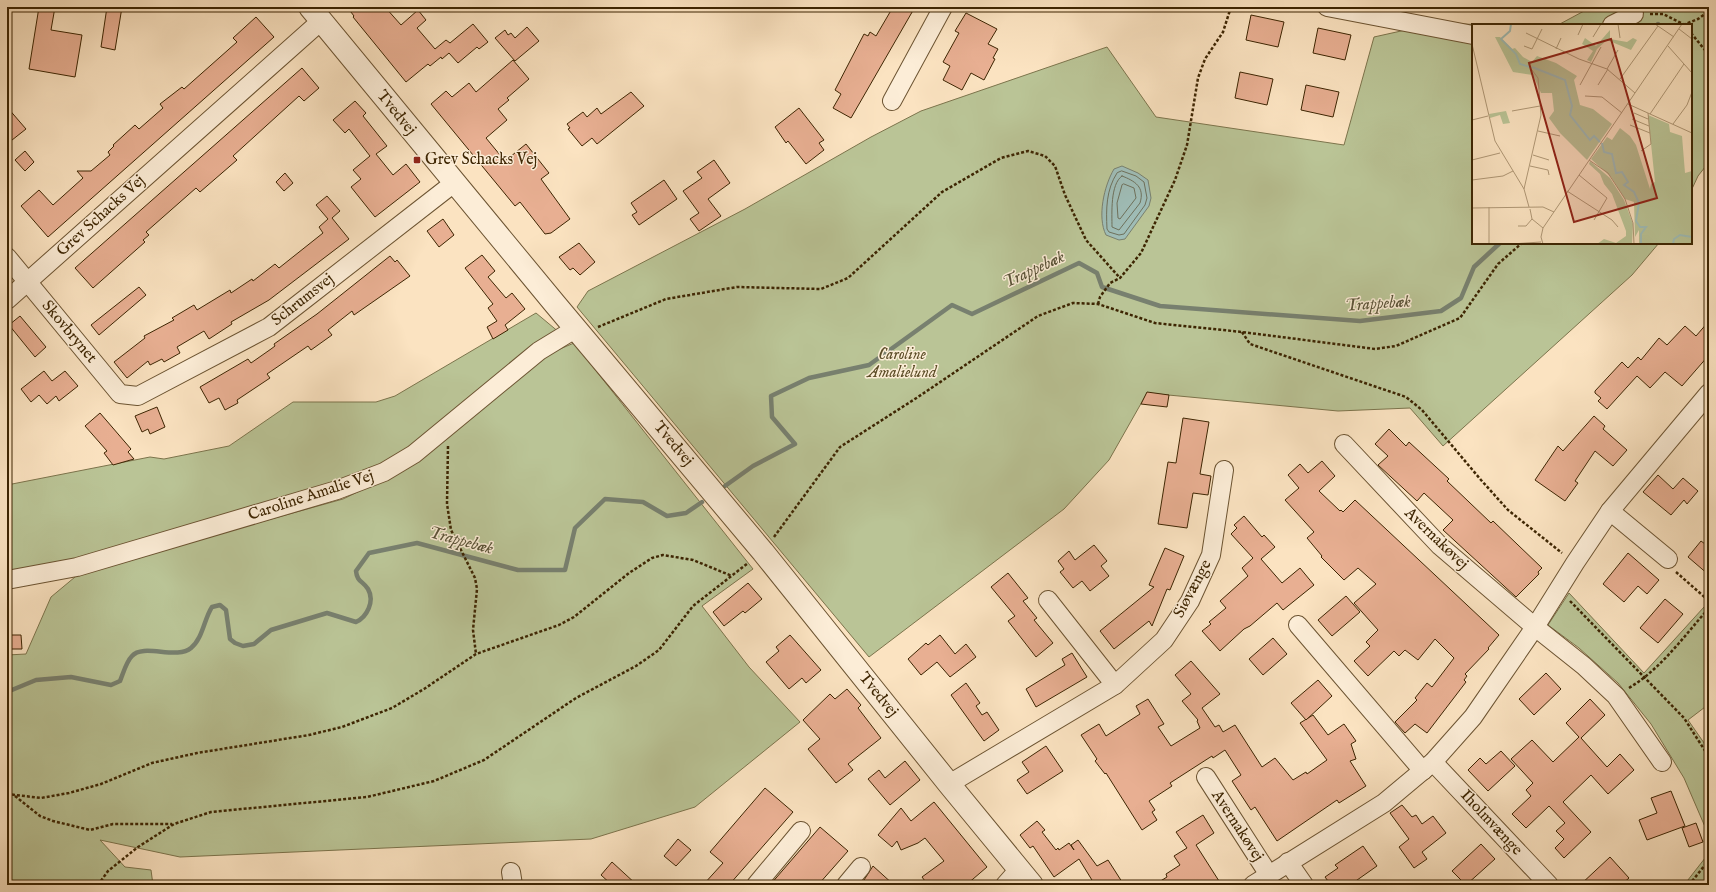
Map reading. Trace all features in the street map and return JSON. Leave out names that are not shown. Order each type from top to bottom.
[{"type":"street","points":[[892,102],[943,7]]},
{"type":"street","points":[[1327,7],[1472,35]]},
{"type":"street","name":"Tvedvej","points":[[315,14],[454,183],[763,552],[949,784],[1019,880]]},
{"type":"street","name":"Grev Schacks Vej","points":[[7,300],[315,14]]},
{"type":"street","points":[[1614,24],[1634,14]]},
{"type":"street","name":"Schrumsvej","points":[[138,396],[269,327],[454,183]]},
{"type":"street","name":"Skovbrynet","points":[[7,257],[120,394],[138,396]]},
{"type":"street","name":"Caroline Amalie Vej","points":[[7,580],[77,567],[337,490],[384,472],[414,454],[539,351],[578,331]]},
{"type":"street","name":"Avernakøvej","points":[[1253,885],[1384,803],[1428,766],[1473,717],[1535,627],[1610,511],[1709,393]]},
{"type":"street","name":"Avernakøvej","points":[[1344,444],[1440,546],[1535,627],[1584,666],[1616,696],[1662,762]]},
{"type":"street","name":"Siøvænge","points":[[949,784],[1115,685],[1164,640],[1190,601],[1211,555],[1224,470]]},
{"type":"street","points":[[1610,511],[1668,559]]},
{"type":"street","points":[[1048,600],[1115,685]]},
{"type":"street","points":[[1298,625],[1428,766]]},
{"type":"street","name":"Iholmvænge","points":[[1428,766],[1549,885]]},
{"type":"street","name":"Avernakøvej","points":[[1206,777],[1268,875]]},
{"type":"street","points":[[756,885],[801,832]]},
{"type":"street","points":[[1288,862],[1304,885]]},
{"type":"street","points":[[846,885],[861,867]]},
{"type":"path","points":[[1098,304],[1100,297],[1110,283],[1120,278],[1141,253],[1175,180],[1187,145],[1198,78],[1205,59],[1223,32],[1231,7]]},
{"type":"path","points":[[1686,24],[1698,19],[1709,11]]},
{"type":"path","points":[[1634,14],[1662,14],[1682,24]]},
{"type":"path","points":[[1692,34],[1709,55]]},
{"type":"path","points":[[578,331],[666,299],[737,287],[821,289],[848,278],[942,192],[1001,158],[1028,151],[1044,156],[1055,166],[1064,195],[1086,240],[1120,278]]},
{"type":"path","points":[[98,885],[108,871],[138,847],[174,824],[211,812],[367,797],[434,781],[484,760],[576,698],[636,666],[659,650],[693,606],[763,552],[840,447],[918,397],[1038,316],[1073,303],[1098,304],[1155,323],[1242,332],[1375,349],[1396,346],[1460,318],[1498,264],[1521,244]]},
{"type":"path","points":[[1242,332],[1250,344],[1406,397],[1422,410],[1508,510],[1575,563]]},
{"type":"path","points":[[448,426],[448,504],[451,530],[475,578],[477,589],[473,630],[476,654]]},
{"type":"path","points":[[7,794],[41,798],[69,793],[101,784],[152,763],[197,753],[309,735],[342,727],[392,708],[424,689],[476,654],[559,625],[574,617],[629,573],[652,558],[663,555],[693,560],[732,576]]},
{"type":"path","points":[[1668,559],[1671,567],[1709,601]]},
{"type":"path","points":[[1558,590],[1568,598],[1644,679],[1684,718],[1709,757]]},
{"type":"path","points":[[1616,696],[1644,679],[1657,667],[1709,608]]},
{"type":"path","points":[[1706,611],[1709,614]]},
{"type":"path","points":[[15,796],[40,816],[53,821],[90,830],[113,824],[174,824]]},
{"type":"path","points":[[1689,885],[1709,860]]},
{"type":"green space","points":[[1585,7],[1709,7],[1709,162],[1698,176],[1692,189],[1692,24],[1560,24],[1584,11]]},
{"type":"green space","name":"Caroline Amalielund","points":[[1437,23],[1472,24],[1472,244],[1658,244],[1632,275],[1443,446],[1410,408],[1338,411],[1147,393],[1109,460],[1064,509],[869,657],[577,307],[588,291],[745,209],[871,137],[921,111],[1107,47],[1156,117],[1344,145],[1374,37]]},
{"type":"green space","points":[[536,313],[560,333],[411,449],[337,485],[76,561],[7,573],[7,485],[150,457],[164,459],[229,446],[293,402],[376,402],[395,396]]},
{"type":"green space","points":[[574,343],[753,569],[702,606],[749,667],[800,722],[695,807],[591,839],[180,857],[100,840],[125,867],[151,870],[153,885],[7,885],[7,655],[26,654],[51,597],[81,572],[343,499],[391,476],[541,357]]},
{"type":"green space","points":[[1569,593],[1644,673],[1704,607],[1709,605],[1709,704],[1688,720],[1709,750],[1709,836],[1684,778],[1651,724],[1618,683],[1579,648],[1548,625]]},
{"type":"green space","points":[[1709,853],[1709,885],[1684,885]]},
{"type":"water","points":[[1122,166],[1138,173],[1148,180],[1151,198],[1149,206],[1125,239],[1119,240],[1106,235],[1103,228],[1102,211],[1110,176],[1114,169]]},
{"type":"building","points":[[39,7],[55,7],[51,30],[82,35],[75,77],[29,69]]},
{"type":"building","points":[[107,7],[122,7],[115,50],[101,47]]},
{"type":"building","points":[[347,7],[385,7],[401,25],[418,10],[426,20],[417,28],[435,49],[446,40],[450,43],[473,24],[488,42],[479,49],[477,47],[458,63],[449,53],[442,59],[441,57],[430,66],[428,64],[406,82],[353,17],[354,16]]},
{"type":"building","points":[[893,7],[915,7],[851,118],[833,108],[841,94],[835,90],[864,34],[868,36],[870,32],[876,36]]},
{"type":"building","points":[[966,13],[997,29],[988,44],[998,49],[993,58],[995,59],[984,80],[971,73],[962,90],[943,80],[950,66],[943,62],[959,33],[955,31]]},
{"type":"building","points":[[1251,15],[1284,22],[1278,47],[1246,40]]},
{"type":"building","points":[[256,17],[274,37],[48,237],[21,206],[39,190],[53,205],[83,178],[77,171],[91,171],[110,155],[108,152],[114,146],[113,145],[135,125],[139,129],[163,108],[160,104],[182,87],[184,89],[237,42],[233,38]]},
{"type":"building","points":[[527,27],[539,41],[515,61],[495,38],[505,30],[508,35],[511,33],[515,38]]},
{"type":"building","points":[[1318,28],[1351,35],[1345,60],[1313,53]]},
{"type":"building","points":[[513,60],[529,79],[507,98],[509,100],[498,109],[507,120],[486,138],[505,161],[526,144],[549,173],[541,179],[570,219],[551,233],[545,234],[520,202],[515,206],[431,104],[446,91],[452,97],[469,83],[476,92]]},
{"type":"building","points":[[302,68],[319,88],[304,101],[299,96],[233,156],[237,160],[200,192],[196,188],[146,232],[149,235],[143,240],[145,242],[93,288],[75,268]]},
{"type":"building","points":[[1240,72],[1273,79],[1267,105],[1235,98]]},
{"type":"building","points":[[1306,85],[1339,92],[1333,117],[1301,110]]},
{"type":"building","points":[[631,92],[644,106],[597,144],[592,138],[582,146],[568,129],[570,128],[567,124],[583,112],[587,117],[597,108],[601,114]]},
{"type":"building","points":[[355,101],[366,113],[363,116],[387,146],[376,154],[393,175],[406,164],[420,182],[375,217],[351,187],[361,179],[353,170],[370,156],[349,129],[345,133],[333,120]]},
{"type":"building","points":[[7,107],[26,129],[7,144]]},
{"type":"building","points":[[799,108],[824,140],[819,143],[824,150],[806,164],[788,141],[786,143],[775,127]]},
{"type":"building","points":[[25,151],[34,162],[25,171],[15,160]]},
{"type":"building","points":[[714,160],[730,183],[708,199],[721,216],[699,231],[690,219],[699,213],[683,191],[702,178],[697,172]]},
{"type":"building","points":[[285,173],[293,183],[284,191],[276,182]]},
{"type":"building","points":[[664,180],[677,199],[639,225],[632,215],[637,212],[631,203]]},
{"type":"building","points":[[327,196],[340,211],[332,218],[349,239],[269,300],[231,322],[232,324],[209,339],[204,331],[177,347],[180,353],[164,362],[162,359],[150,365],[148,361],[127,378],[114,362],[145,338],[144,336],[174,320],[172,318],[194,305],[197,310],[230,290],[231,293],[252,279],[253,281],[275,264],[279,268],[323,233],[319,227],[328,219],[316,205]]},
{"type":"building","points":[[443,219],[454,235],[439,247],[427,231]]},
{"type":"building","points":[[579,243],[595,262],[580,275],[573,268],[570,270],[559,257]]},
{"type":"building","points":[[482,255],[495,271],[488,277],[506,298],[512,293],[525,309],[505,325],[508,330],[493,339],[487,327],[497,321],[488,308],[493,304],[465,268]]},
{"type":"building","points":[[390,256],[395,262],[397,260],[410,276],[354,315],[352,311],[328,330],[332,335],[311,350],[308,346],[267,374],[270,378],[237,400],[238,403],[225,410],[219,398],[209,403],[200,387],[248,359],[251,363],[275,346],[274,344],[317,314]]},
{"type":"building","points":[[139,287],[146,295],[99,335],[91,325]]},
{"type":"building","points":[[20,316],[46,347],[35,357],[9,325]]},
{"type":"building","points":[[1709,321],[1709,355],[1682,386],[1665,372],[1650,388],[1637,376],[1607,409],[1598,401],[1601,398],[1595,393],[1595,391],[1622,362],[1628,368],[1638,357],[1641,360],[1659,338],[1667,345],[1685,326],[1696,336]]},
{"type":"building","points":[[44,371],[52,381],[65,371],[78,386],[59,401],[56,396],[47,404],[39,395],[31,402],[21,389]]},
{"type":"building","points":[[1147,392],[1169,395],[1167,407],[1141,404]]},
{"type":"building","points":[[157,407],[165,427],[150,434],[148,429],[142,432],[135,416]]},
{"type":"building","points":[[100,413],[131,449],[128,452],[134,459],[113,465],[104,453],[107,451],[85,426]]},
{"type":"building","points":[[1594,416],[1605,426],[1603,429],[1627,450],[1613,466],[1595,451],[1575,481],[1578,483],[1565,501],[1535,480],[1558,446],[1563,451]]},
{"type":"building","points":[[1183,418],[1209,422],[1200,474],[1211,476],[1208,495],[1193,493],[1187,528],[1158,524],[1168,462],[1176,463]]},
{"type":"building","points":[[1389,429],[1406,446],[1409,442],[1449,479],[1447,481],[1491,523],[1493,521],[1542,568],[1538,572],[1539,574],[1516,597],[1443,530],[1453,520],[1424,493],[1417,501],[1378,465],[1388,456],[1375,444]]},
{"type":"building","points":[[1322,461],[1335,476],[1319,491],[1340,511],[1341,510],[1343,512],[1355,500],[1499,635],[1488,648],[1489,649],[1465,674],[1467,676],[1464,680],[1466,682],[1427,733],[1415,724],[1405,733],[1395,722],[1417,700],[1415,698],[1427,683],[1432,687],[1454,658],[1435,639],[1418,660],[1405,650],[1399,656],[1394,651],[1368,676],[1354,661],[1370,646],[1366,642],[1378,630],[1354,603],[1376,584],[1358,568],[1344,580],[1321,557],[1322,556],[1307,538],[1314,532],[1285,500],[1299,488],[1288,475],[1300,464],[1308,473]]},
{"type":"building","points":[[1658,475],[1673,489],[1683,478],[1698,491],[1687,504],[1684,500],[1671,515],[1643,492]]},
{"type":"building","points":[[1244,516],[1262,537],[1264,535],[1275,547],[1261,559],[1282,583],[1300,568],[1314,585],[1283,610],[1277,603],[1250,626],[1244,629],[1220,651],[1202,631],[1211,624],[1209,622],[1226,608],[1220,601],[1248,576],[1242,568],[1253,558],[1231,534],[1237,528],[1234,525]]},
{"type":"building","points":[[1701,541],[1709,547],[1709,575],[1688,557]]},
{"type":"building","points":[[1094,545],[1107,561],[1101,566],[1109,576],[1090,591],[1082,581],[1073,588],[1060,572],[1064,569],[1058,561],[1069,551],[1075,560]]},
{"type":"building","points":[[1165,548],[1184,556],[1170,590],[1167,589],[1152,626],[1149,621],[1114,649],[1100,631],[1154,587],[1149,585]]},
{"type":"building","points":[[1628,553],[1659,580],[1647,594],[1638,586],[1624,602],[1603,584]]},
{"type":"building","points":[[1008,573],[1028,598],[1023,601],[1037,618],[1034,620],[1053,643],[1036,657],[1008,621],[1015,616],[991,587]]},
{"type":"building","points":[[748,583],[762,599],[745,613],[743,611],[724,626],[713,612]]},
{"type":"building","points":[[1346,596],[1360,612],[1332,636],[1318,620]]},
{"type":"building","points":[[1665,599],[1683,614],[1658,643],[1640,628]]},
{"type":"building","points":[[7,635],[21,635],[22,649],[7,649]]},
{"type":"building","points":[[790,635],[821,670],[806,683],[802,678],[789,689],[766,662],[779,651],[776,647]]},
{"type":"building","points":[[940,635],[955,654],[966,644],[976,657],[950,677],[937,662],[921,675],[908,659],[926,643],[928,645]]},
{"type":"building","points":[[1273,638],[1287,654],[1263,675],[1249,659]]},
{"type":"building","points":[[1072,653],[1087,677],[1036,707],[1026,689],[1065,665],[1062,659]]},
{"type":"building","points":[[1191,661],[1220,694],[1202,708],[1215,727],[1219,725],[1223,732],[1235,725],[1262,767],[1275,758],[1293,780],[1306,772],[1307,774],[1327,760],[1300,723],[1313,715],[1328,735],[1344,724],[1356,741],[1351,744],[1356,759],[1350,761],[1366,786],[1339,803],[1337,800],[1277,841],[1255,807],[1251,810],[1232,781],[1241,775],[1225,750],[1213,758],[1212,756],[1170,783],[1172,786],[1149,801],[1155,810],[1152,812],[1157,820],[1142,830],[1106,773],[1105,774],[1095,761],[1097,759],[1081,735],[1099,724],[1106,736],[1140,714],[1136,706],[1148,699],[1164,724],[1158,727],[1171,746],[1200,728],[1197,721],[1198,720],[1182,701],[1191,694],[1175,675]]},
{"type":"building","points":[[1546,673],[1561,689],[1534,715],[1519,699]]},
{"type":"building","points":[[1318,680],[1332,696],[1306,720],[1291,703]]},
{"type":"building","points":[[966,683],[980,703],[976,706],[982,715],[987,712],[999,730],[984,741],[951,695]]},
{"type":"building","points":[[847,689],[861,705],[858,708],[881,738],[848,764],[853,770],[836,783],[808,749],[820,739],[803,720],[830,694],[835,699]]},
{"type":"building","points":[[1590,699],[1605,715],[1581,738],[1607,767],[1620,754],[1634,770],[1608,794],[1591,775],[1563,802],[1591,832],[1564,858],[1555,848],[1564,839],[1556,831],[1565,823],[1549,806],[1526,828],[1512,814],[1531,796],[1526,790],[1533,783],[1511,759],[1532,740],[1553,762],[1579,737],[1566,723]]},
{"type":"building","points":[[1046,746],[1063,771],[1027,794],[1017,780],[1029,772],[1022,762]]},
{"type":"building","points":[[1501,751],[1515,766],[1488,791],[1468,770],[1480,758],[1486,764]]},
{"type":"building","points":[[905,761],[920,780],[890,805],[868,779],[879,770],[885,778]]},
{"type":"building","points":[[765,788],[793,812],[729,885],[703,885],[723,863],[710,852]]},
{"type":"building","points":[[1671,791],[1685,826],[1647,840],[1639,820],[1657,813],[1651,798]]},
{"type":"building","points":[[934,802],[987,867],[966,885],[928,885],[922,877],[944,861],[925,838],[918,843],[901,850],[897,841],[892,847],[878,835],[901,808],[911,821]]},
{"type":"building","points":[[1402,805],[1412,817],[1416,815],[1422,824],[1433,816],[1446,833],[1422,852],[1427,859],[1414,868],[1399,847],[1409,839],[1390,813]]},
{"type":"building","points":[[1203,815],[1214,833],[1196,845],[1219,881],[1213,885],[1154,885],[1167,877],[1166,874],[1180,865],[1174,856],[1187,848],[1176,832]]},
{"type":"building","points":[[1037,821],[1045,830],[1042,832],[1056,850],[1058,848],[1059,850],[1069,843],[1074,850],[1071,845],[1078,840],[1097,866],[1108,860],[1124,885],[1095,885],[1079,859],[1054,877],[1033,846],[1030,848],[1020,835]]},
{"type":"building","points":[[1696,823],[1703,842],[1689,847],[1682,828]]},
{"type":"building","points":[[820,827],[848,851],[818,885],[770,885]]},
{"type":"building","points":[[678,839],[691,850],[676,866],[664,856]]},
{"type":"building","points":[[1481,844],[1495,859],[1466,885],[1452,871]]},
{"type":"building","points":[[1363,846],[1377,866],[1350,885],[1331,885],[1325,877],[1338,868],[1335,865]]},
{"type":"building","points":[[1610,857],[1629,878],[1621,885],[1580,885]]},
{"type":"building","points":[[612,862],[637,885],[612,885],[601,875]]},
{"type":"building","points":[[873,866],[894,885],[869,885],[864,880]]},
{"type":"waterway","name":"Trappebæk","points":[[725,486],[753,466],[795,444],[772,417],[771,396],[809,378],[869,365],[952,305],[972,314],[1079,263],[1097,273],[1102,287],[1160,306],[1360,321],[1441,311],[1461,298],[1474,267],[1499,244]]},
{"type":"waterway","name":"Trappebæk","points":[[7,692],[36,680],[71,677],[111,685],[120,681],[128,661],[137,652],[177,652],[185,651],[191,648],[201,634],[212,607],[220,605],[226,610],[230,639],[243,646],[254,644],[271,630],[327,613],[356,622],[366,613],[371,599],[368,589],[359,579],[356,571],[369,553],[417,543],[518,570],[565,570],[575,528],[605,499],[643,502],[667,516],[686,513],[702,502]]},
{"type":"place","name":"Grev Schacks Vej","points":[[417,160]]}]
